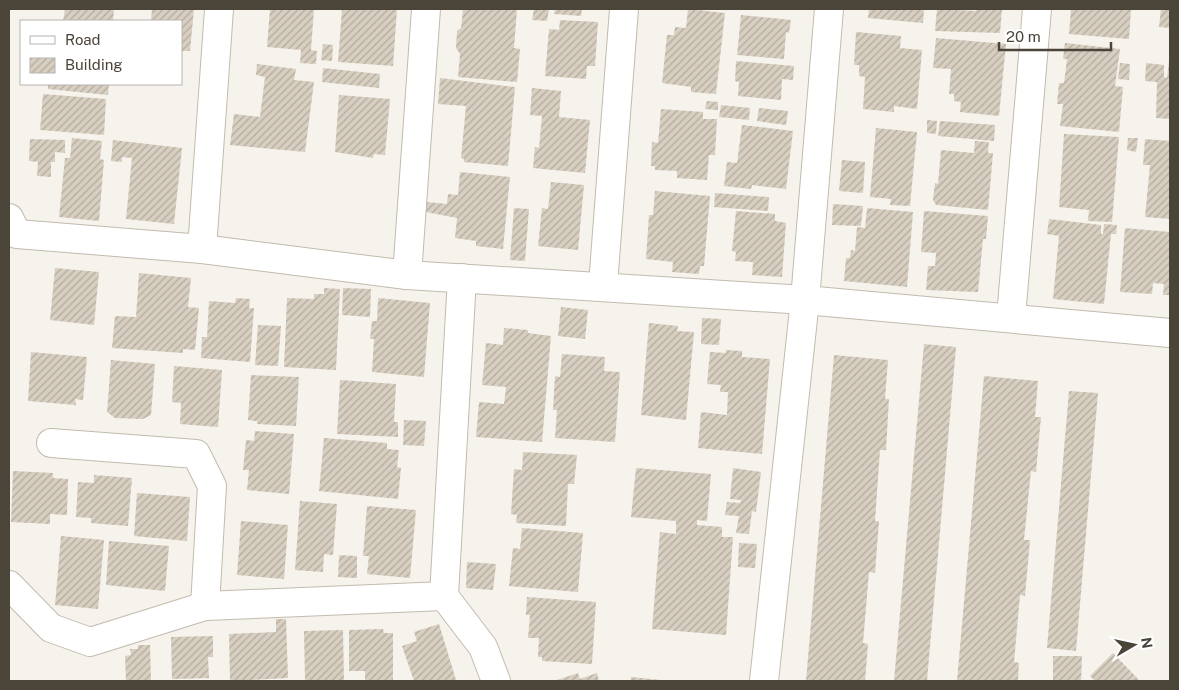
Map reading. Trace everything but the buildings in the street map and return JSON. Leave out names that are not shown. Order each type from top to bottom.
[{"type":"street","points":[[202,249],[219,9]]},
{"type":"street","points":[[407,275],[426,9]]},
{"type":"street","points":[[603,285],[624,9]]},
{"type":"street","points":[[764,681],[805,300],[829,9]]},
{"type":"street","points":[[1012,317],[1037,9]]},
{"type":"street","points":[[9,218],[17,234],[202,249],[407,275],[603,285],[805,300],[1012,317],[1170,333]]},
{"type":"street","points":[[462,278],[444,596],[484,647],[496,681]]},
{"type":"street","points":[[51,443],[196,454],[212,486],[205,606]]},
{"type":"street","points":[[9,585],[51,628],[90,642],[205,606],[444,596]]}]
